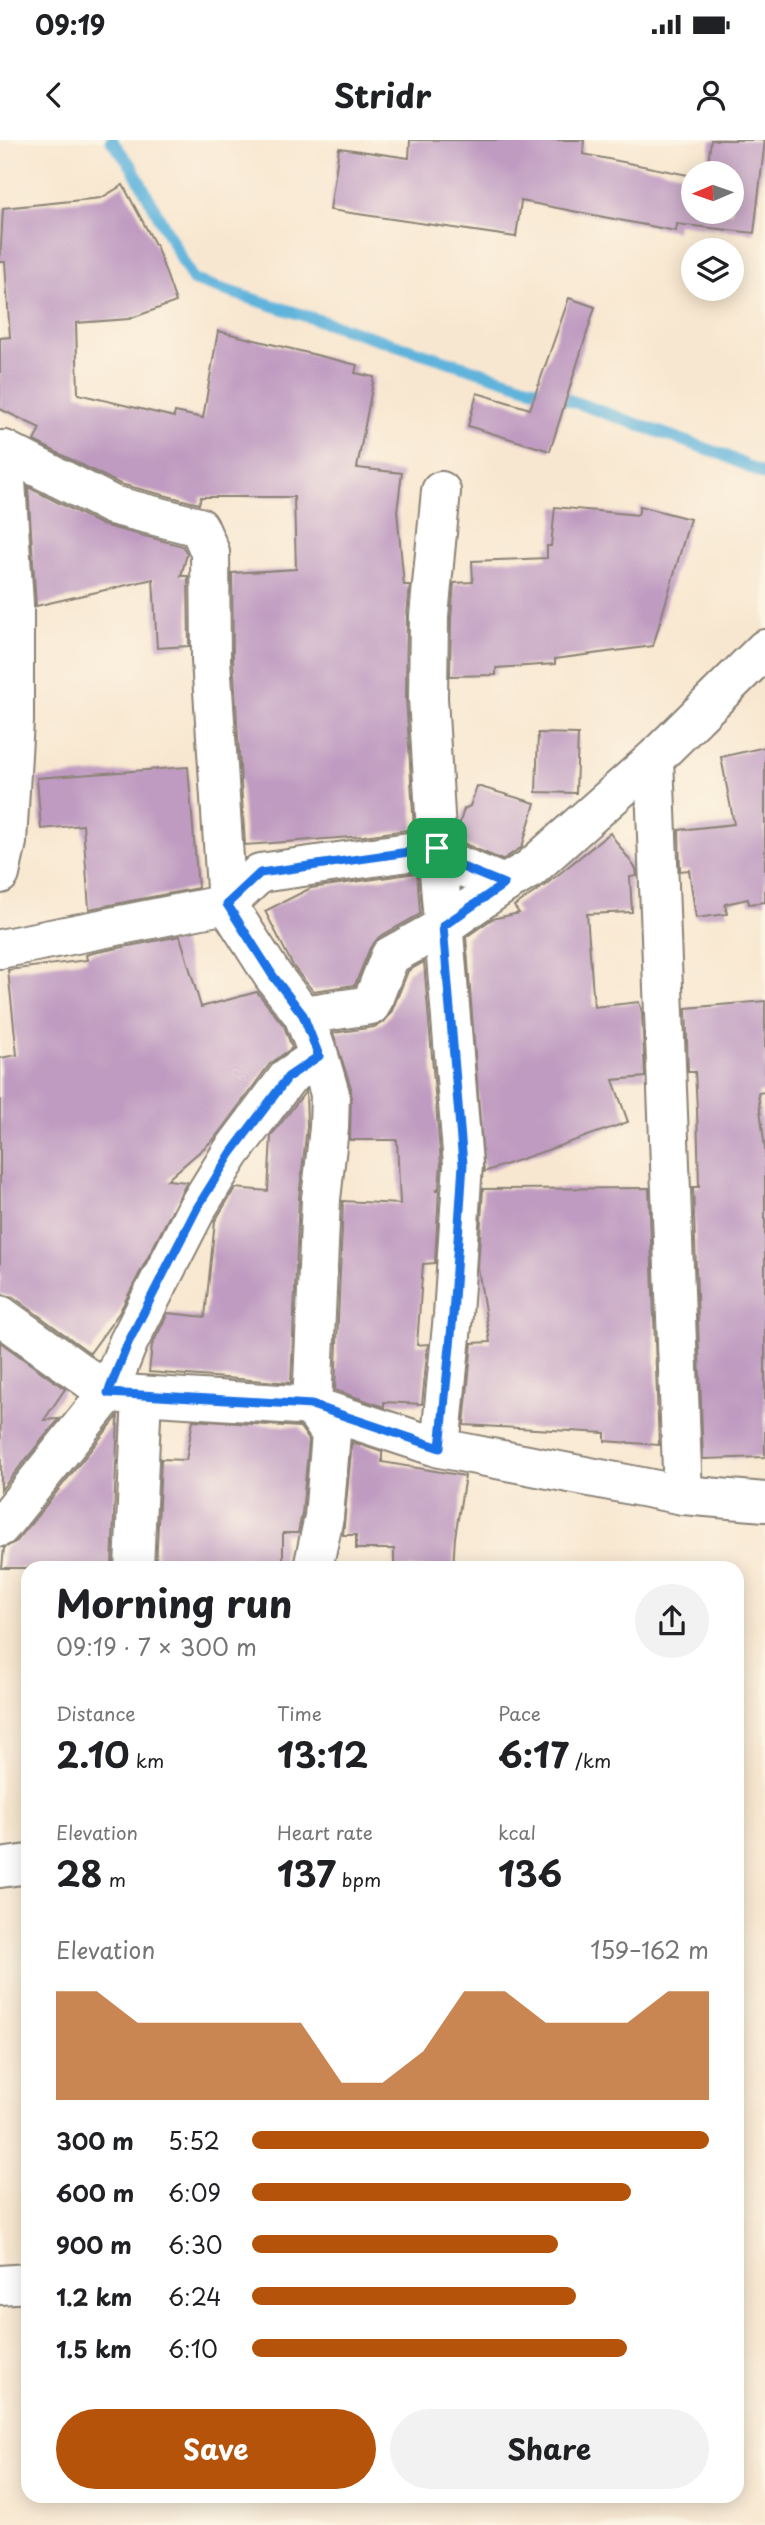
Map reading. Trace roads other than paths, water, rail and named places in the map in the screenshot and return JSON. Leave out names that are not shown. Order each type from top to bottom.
[{"type":"street","points":[[0,874],[6,842],[14,720],[14,603],[2,451]]},
{"type":"street","points":[[2,451],[113,505],[199,527],[210,552],[211,660],[227,904],[273,976],[303,1015],[330,1094],[321,1199],[312,1405],[331,1434],[324,1517],[315,1561]]},
{"type":"street","points":[[440,1448],[453,1315],[463,1164],[437,848],[428,698],[429,616],[441,491]]},
{"type":"street","points":[[303,1015],[371,1005],[390,956],[443,926],[530,869],[654,759],[765,649]]},
{"type":"street","points":[[654,759],[683,1495]]},
{"type":"street","points":[[0,949],[227,904],[260,873],[437,848],[455,864],[504,884]]},
{"type":"street","points":[[134,1561],[125,1394],[128,1343],[197,1208],[231,1153],[288,1077],[319,1056]]},
{"type":"street","points":[[0,1315],[125,1394],[312,1405],[440,1448],[683,1495],[765,1502]]},
{"type":"street","points":[[0,1527],[125,1394]]},
{"type":"street","points":[[0,1868],[21,1865]]},
{"type":"street","points":[[0,2285],[21,2284]]},
{"type":"waterway","points":[[111,140],[132,167],[193,280],[566,399],[724,455],[765,475]]}]
